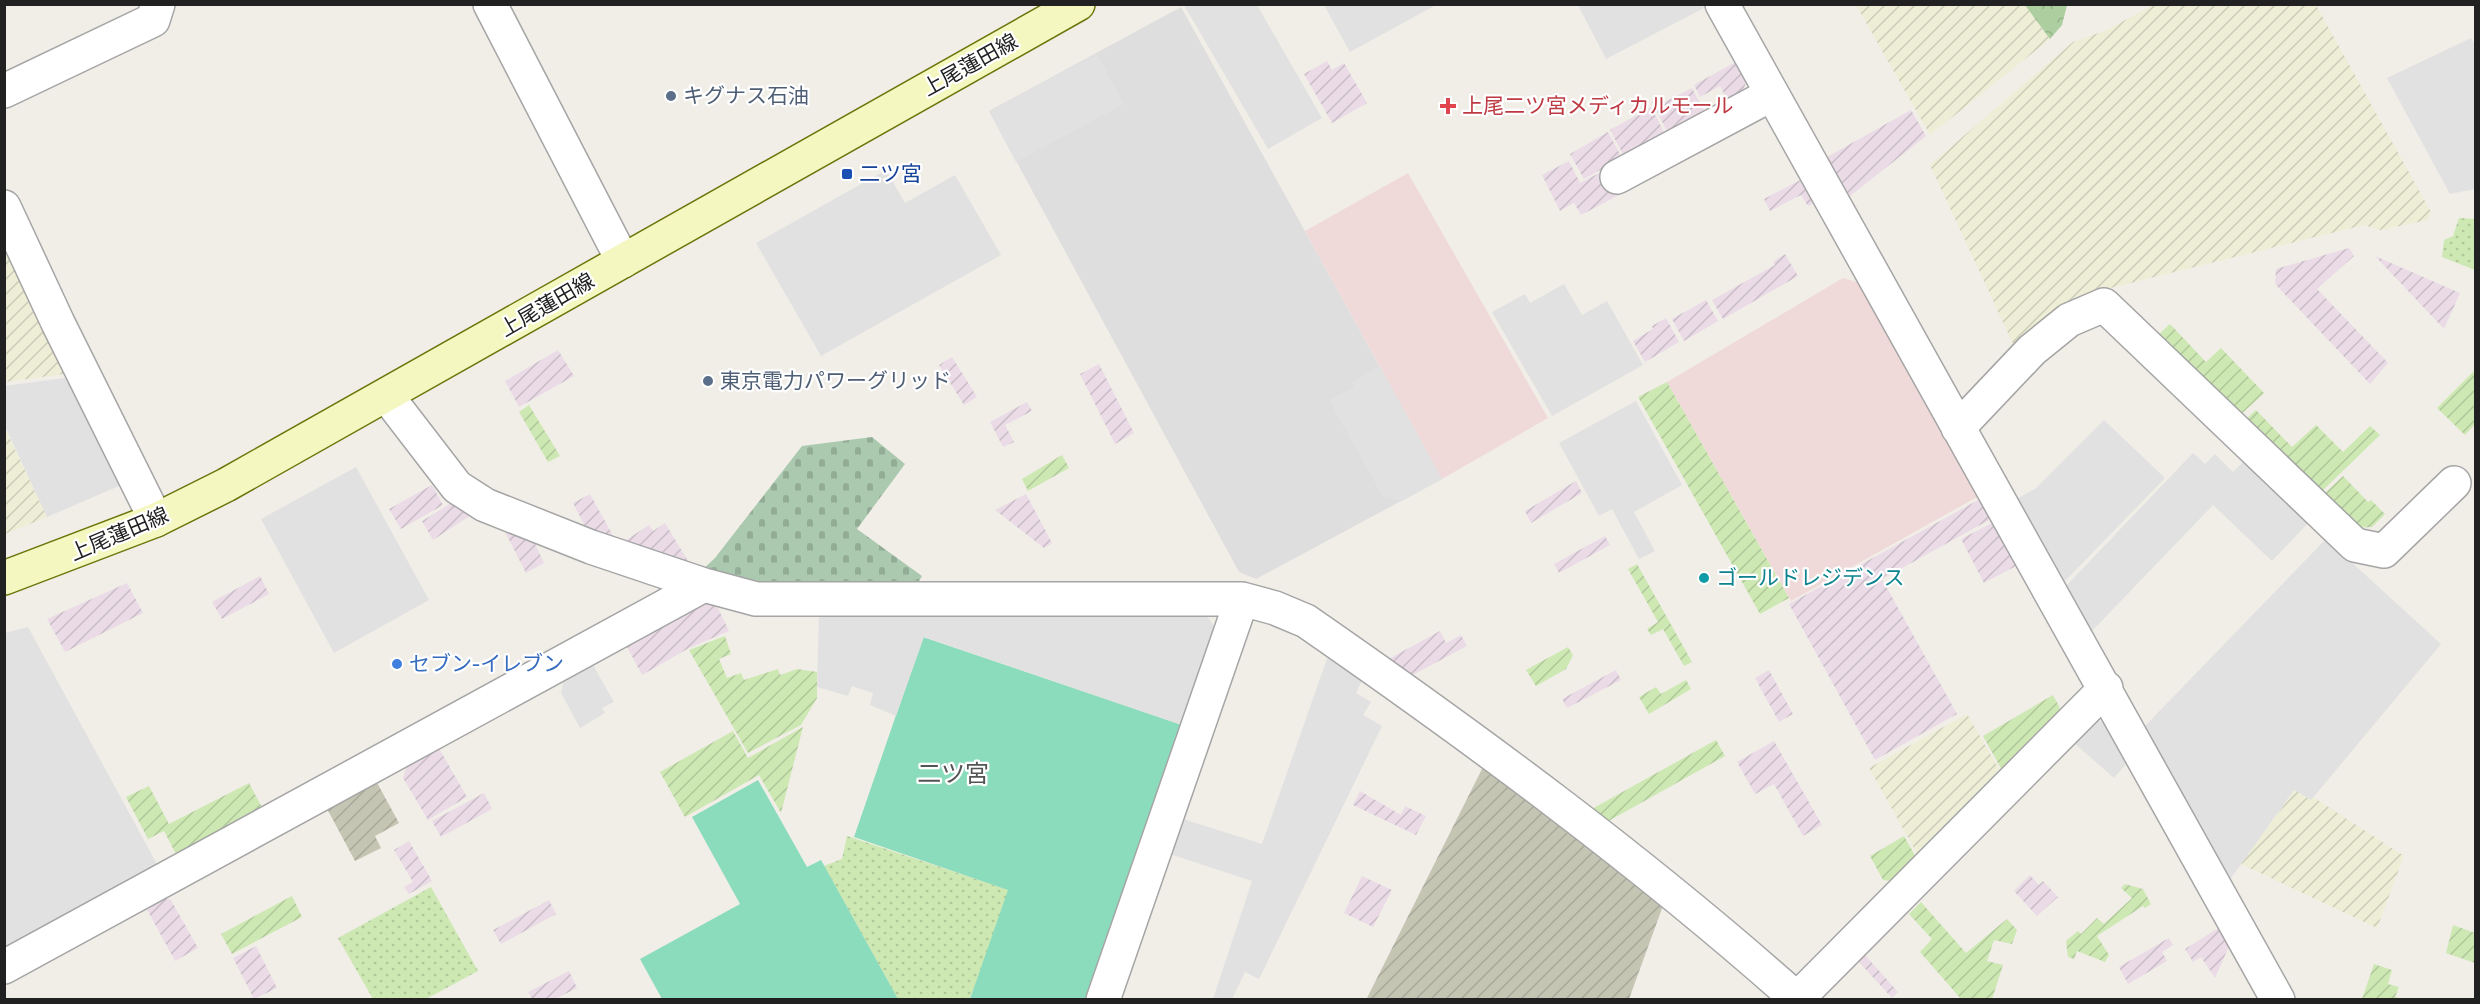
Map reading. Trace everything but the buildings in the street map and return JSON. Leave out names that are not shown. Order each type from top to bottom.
[{"type":"main road","name":"上尾蓮田線","points":[[4,578],[156,520],[226,485],[1078,4]]},
{"type":"street","points":[[4,91],[153,20],[158,4]]},
{"type":"street","points":[[490,4],[624,261]]},
{"type":"street","points":[[1722,4],[2278,999]]},
{"type":"street","points":[[1617,177],[1772,94]]},
{"type":"street","points":[[4,207],[58,323],[156,520]]},
{"type":"street","points":[[1958,428],[2032,350],[2069,320],[2104,305],[2355,545],[2384,551],[2454,483]]},
{"type":"street","points":[[387,396],[457,487],[470,497],[591,547],[704,585],[756,599],[1242,598],[1306,621],[1478,741],[1749,956],[1797,999],[2106,688]]},
{"type":"street","points":[[4,968],[704,585]]},
{"type":"street","points":[[1103,999],[1242,598]]},
{"type":"shaded area","points":[[1702,4],[1704,8],[1606,59],[1578,5]]},
{"type":"shaded area","points":[[1184,5],[1257,5],[1322,118],[1268,149]]},
{"type":"shaded area","points":[[1324,5],[1436,5],[1350,52]]},
{"type":"shaded area","points":[[1856,5],[2025,5],[2050,39],[1930,135]]},
{"type":"shaded area","points":[[2153,5],[2316,5],[2431,212],[2428,220],[2381,230],[2364,225],[2078,296],[2045,317],[2015,348],[1930,165],[2073,42],[2107,30]]},
{"type":"shaded area","points":[[1181,7],[1442,479],[1256,579],[1239,572],[989,111]]},
{"type":"shaded area","points":[[2471,38],[2476,47],[2475,189],[2450,194],[2387,78]]},
{"type":"shaded area","points":[[1097,54],[1124,104],[1016,162],[989,111]]},
{"type":"shaded area","points":[[1741,59],[1749,74],[1743,91],[1727,99],[1720,86],[1700,97],[1694,85]]},
{"type":"shaded area","points":[[1327,61],[1332,70],[1344,63],[1367,103],[1332,123],[1304,74]]},
{"type":"shaded area","points":[[1692,88],[1704,111],[1667,131],[1652,102],[1662,97],[1665,102]]},
{"type":"shaded area","points":[[1651,107],[1665,134],[1624,156],[1610,130]]},
{"type":"shaded area","points":[[1911,110],[1926,136],[1850,196],[1827,157]]},
{"type":"shaded area","points":[[1608,132],[1622,158],[1584,179],[1570,154]]},
{"type":"shaded area","points":[[1569,161],[1580,183],[1605,170],[1619,195],[1581,215],[1574,203],[1560,211],[1542,175]]},
{"type":"shaded area","points":[[886,170],[905,203],[955,175],[1001,255],[821,356],[756,243]]},
{"type":"shaded area","points":[[1408,173],[1548,418],[1442,479],[1305,231]]},
{"type":"shaded area","points":[[1804,178],[1816,202],[1808,206],[1801,195],[1770,211],[1764,199]]},
{"type":"shaded area","points":[[5,239],[71,373],[5,382]]},
{"type":"shaded area","points":[[2349,248],[2354,256],[2317,289],[2388,363],[2370,384],[2275,284],[2276,269]]},
{"type":"shaded area","points":[[1785,254],[1798,276],[1723,319],[1712,300],[1775,265],[1773,262]]},
{"type":"shaded area","points":[[2375,256],[2460,293],[2444,329]]},
{"type":"shaded area","points":[[1843,278],[1864,284],[1979,496],[1791,601],[1667,382]]},
{"type":"shaded area","points":[[1564,284],[1582,315],[1607,301],[1643,365],[1552,416],[1492,312],[1525,294],[1530,303]]},
{"type":"shaded area","points":[[1706,300],[1718,321],[1684,341],[1672,319]]},
{"type":"shaded area","points":[[1666,318],[1679,342],[1645,362],[1633,341]]},
{"type":"shaded area","points":[[558,350],[574,376],[519,407],[505,381]]},
{"type":"shaded area","points":[[952,357],[977,397],[964,405],[939,365]]},
{"type":"shaded area","points":[[1099,364],[1134,433],[1115,444],[1080,374]]},
{"type":"shaded area","points":[[1380,366],[1442,479],[1402,501],[1383,497],[1329,400],[1354,387],[1352,382]]},
{"type":"shaded area","points":[[72,377],[126,483],[47,517],[5,426],[4,386]]},
{"type":"shaded area","points":[[1636,401],[1682,485],[1634,512],[1655,551],[1639,559],[1612,509],[1599,516],[1559,443]]},
{"type":"shaded area","points":[[1027,402],[1032,411],[1005,425],[1014,442],[1003,447],[990,422]]},
{"type":"shaded area","points":[[2104,420],[2165,478],[2065,581],[2016,499],[2035,489]]},
{"type":"shaded area","points":[[4,426],[47,517],[5,534],[4,534]]},
{"type":"shaded area","points":[[2193,453],[2205,464],[2215,454],[2233,472],[2244,461],[2309,522],[2272,561],[2213,505],[2092,631],[2066,586]]},
{"type":"shaded area","points":[[356,467],[429,600],[334,653],[261,519]]},
{"type":"shaded area","points":[[1576,481],[1582,493],[1531,523],[1525,511]]},
{"type":"shaded area","points":[[432,485],[443,505],[401,529],[389,509]]},
{"type":"shaded area","points":[[590,494],[616,541],[587,530],[573,503]]},
{"type":"shaded area","points":[[1026,494],[1052,543],[1044,548],[995,510]]},
{"type":"shaded area","points":[[1980,499],[1991,519],[1882,579],[1957,714],[1875,760],[1789,604]]},
{"type":"shaded area","points":[[453,502],[474,513],[433,540],[422,521]]},
{"type":"shaded area","points":[[1994,522],[2018,565],[1984,583],[1961,539]]},
{"type":"shaded area","points":[[665,523],[691,566],[623,542],[649,525],[653,531]]},
{"type":"shaded area","points":[[504,530],[533,539],[544,563],[526,573]]},
{"type":"shaded area","points":[[1605,536],[1610,545],[1559,573],[1554,564]]},
{"type":"shaded area","points":[[2326,539],[2441,644],[2311,800],[2294,790],[2229,881],[2144,727]]},
{"type":"shaded area","points":[[260,576],[269,594],[222,619],[212,602]]},
{"type":"shaded area","points":[[127,583],[143,613],[65,652],[47,619]]},
{"type":"shaded area","points":[[704,601],[715,602],[729,631],[689,648],[642,675],[625,643]]},
{"type":"shaded area","points":[[819,613],[1206,614],[1217,631],[1182,725],[924,637],[896,716],[870,705],[873,693],[852,686],[848,696],[817,687]]},
{"type":"shaded area","points":[[28,627],[158,866],[5,949],[5,633]]},
{"type":"shaded area","points":[[1440,631],[1446,643],[1461,635],[1467,646],[1407,678],[1385,661]]},
{"type":"shaded area","points":[[1329,653],[1363,678],[1356,693],[1371,702],[1363,715],[1382,726],[1259,979],[1245,972],[1232,999],[1213,999],[1252,881],[1170,854],[1183,819],[1262,844]]},
{"type":"shaded area","points":[[590,660],[614,702],[602,708],[605,713],[580,728],[561,693],[565,675]]},
{"type":"shaded area","points":[[1616,670],[1621,680],[1567,708],[1562,699]]},
{"type":"shaded area","points":[[1769,670],[1793,714],[1779,722],[1755,678]]},
{"type":"shaded area","points":[[1967,714],[2002,774],[1919,857],[1869,768]]},
{"type":"shaded area","points":[[2092,720],[2103,722],[2126,764],[2114,778],[2073,742]]},
{"type":"shaded area","points":[[1774,741],[1822,825],[1803,836],[1774,784],[1755,794],[1737,762]]},
{"type":"shaded area","points":[[437,745],[467,797],[428,820],[403,778],[408,762]]},
{"type":"shaded area","points":[[1485,763],[1664,903],[1629,999],[1366,1000]]},
{"type":"shaded area","points":[[375,779],[399,823],[375,836],[381,848],[355,861],[325,805]]},
{"type":"shaded area","points":[[2295,790],[2311,800],[2313,797],[2404,856],[2377,928],[2241,864]]},
{"type":"shaded area","points":[[1360,791],[1401,815],[1405,806],[1426,816],[1416,835],[1353,805]]},
{"type":"shaded area","points":[[484,793],[492,809],[441,837],[432,821]]},
{"type":"shaded area","points":[[409,841],[432,881],[409,894],[404,887],[413,882],[394,850]]},
{"type":"shaded area","points":[[2030,875],[2039,885],[2043,881],[2058,897],[2037,916],[2014,891]]},
{"type":"shaded area","points":[[1362,876],[1392,890],[1373,927],[1344,913]]},
{"type":"shaded area","points":[[158,896],[171,900],[198,948],[175,961],[144,904]]},
{"type":"shaded area","points":[[549,900],[556,914],[501,944],[493,930]]},
{"type":"shaded area","points":[[2220,927],[2230,944],[2215,978],[2201,957],[2193,962],[2185,949]]},
{"type":"shaded area","points":[[2169,938],[2173,945],[2162,952],[2167,961],[2128,984],[2119,967]]},
{"type":"shaded area","points":[[256,946],[277,988],[254,999],[233,958]]},
{"type":"shaded area","points":[[1865,955],[1898,992],[1892,998],[1858,961]]},
{"type":"shaded area","points":[[569,971],[577,988],[555,999],[532,999],[528,992]]},
{"type":"green space","points":[[2025,5],[2067,5],[2062,25],[2050,39]]},
{"type":"green space","points":[[2459,218],[2475,219],[2475,270],[2442,257],[2444,240],[2453,236]]},
{"type":"green space","points":[[2170,324],[2206,362],[2221,348],[2264,393],[2235,420],[2156,337]]},
{"type":"green space","points":[[2474,371],[2475,424],[2465,435],[2437,408]]},
{"type":"green space","points":[[1667,382],[1789,598],[1760,614],[1638,397]]},
{"type":"green space","points":[[529,405],[560,456],[548,462],[519,412]]},
{"type":"green space","points":[[2256,410],[2292,447],[2316,425],[2343,452],[2370,426],[2380,435],[2318,495],[2244,421]]},
{"type":"green space","points":[[872,437],[905,464],[857,529],[922,576],[916,586],[784,586],[702,570],[715,558],[802,446]]},
{"type":"green space","points":[[1062,455],[1069,468],[1028,491],[1022,479]]},
{"type":"green space","points":[[2343,476],[2368,502],[2371,500],[2385,514],[2372,527],[2354,528],[2323,495]]},
{"type":"green space","points":[[1637,564],[1692,662],[1684,666],[1663,629],[1651,635],[1647,629],[1658,622],[1628,569]]},
{"type":"green space","points":[[725,636],[731,654],[719,659],[727,678],[741,673],[744,680],[778,669],[780,675],[797,669],[817,672],[817,698],[801,725],[748,753],[689,650]]},
{"type":"green space","points":[[923,637],[1182,725],[1085,999],[970,999],[1008,890],[854,837]]},
{"type":"green space","points":[[1568,647],[1573,655],[1566,669],[1536,686],[1526,670]]},
{"type":"green space","points":[[1686,680],[1691,689],[1649,714],[1639,697],[1656,687],[1661,694]]},
{"type":"green space","points":[[2053,695],[2063,714],[2003,772],[1983,736]]},
{"type":"green space","points":[[803,727],[781,813],[759,775],[685,817],[660,772],[733,731],[748,758]]},
{"type":"green space","points":[[1716,740],[1725,756],[1605,823],[1590,810]]},
{"type":"green space","points":[[758,780],[807,867],[821,860],[898,999],[662,999],[640,959],[740,904],[692,817]]},
{"type":"green space","points":[[249,783],[265,813],[178,858],[164,831],[148,839],[126,797],[149,786],[169,824]]},
{"type":"green space","points":[[847,836],[1009,890],[970,999],[898,999],[824,866],[842,859]]},
{"type":"green space","points":[[1904,836],[1917,859],[1891,881],[1883,880],[1870,856]]},
{"type":"green space","points":[[2125,884],[2143,889],[2151,904],[2145,908],[2143,906],[2097,936],[2109,955],[2105,962],[2077,951],[2074,959],[2068,957],[2066,941],[2078,931],[2081,934],[2097,918],[2104,924],[2132,898],[2121,888]]},
{"type":"green space","points":[[431,887],[478,971],[426,999],[373,999],[338,938]]},
{"type":"green space","points":[[292,896],[302,917],[232,954],[221,934]]},
{"type":"green space","points":[[1921,902],[1966,953],[2007,919],[2017,930],[2012,944],[1994,940],[1987,961],[2003,965],[1992,999],[1961,999],[1920,952],[1932,939],[1909,914]]},
{"type":"green space","points":[[2453,925],[2475,933],[2475,963],[2446,953]]},
{"type":"green space","points":[[2374,964],[2392,970],[2388,984],[2399,987],[2395,997],[2402,999],[2362,999]]},
{"type":"place","name":"キグナス石油","points":[[671,96]]},
{"type":"place","name":"上尾二ツ宮メディカルモール","points":[[1448,106]]},
{"type":"place","name":"二ツ宮","points":[[847,174]]},
{"type":"place","name":"東京電力パワーグリッド","points":[[708,381]]},
{"type":"place","name":"ゴールドレジデンス","points":[[1704,578]]},
{"type":"place","name":"セブン-イレブン","points":[[397,664]]},
{"type":"district","name":"二ツ宮","points":[[953,774]]}]
